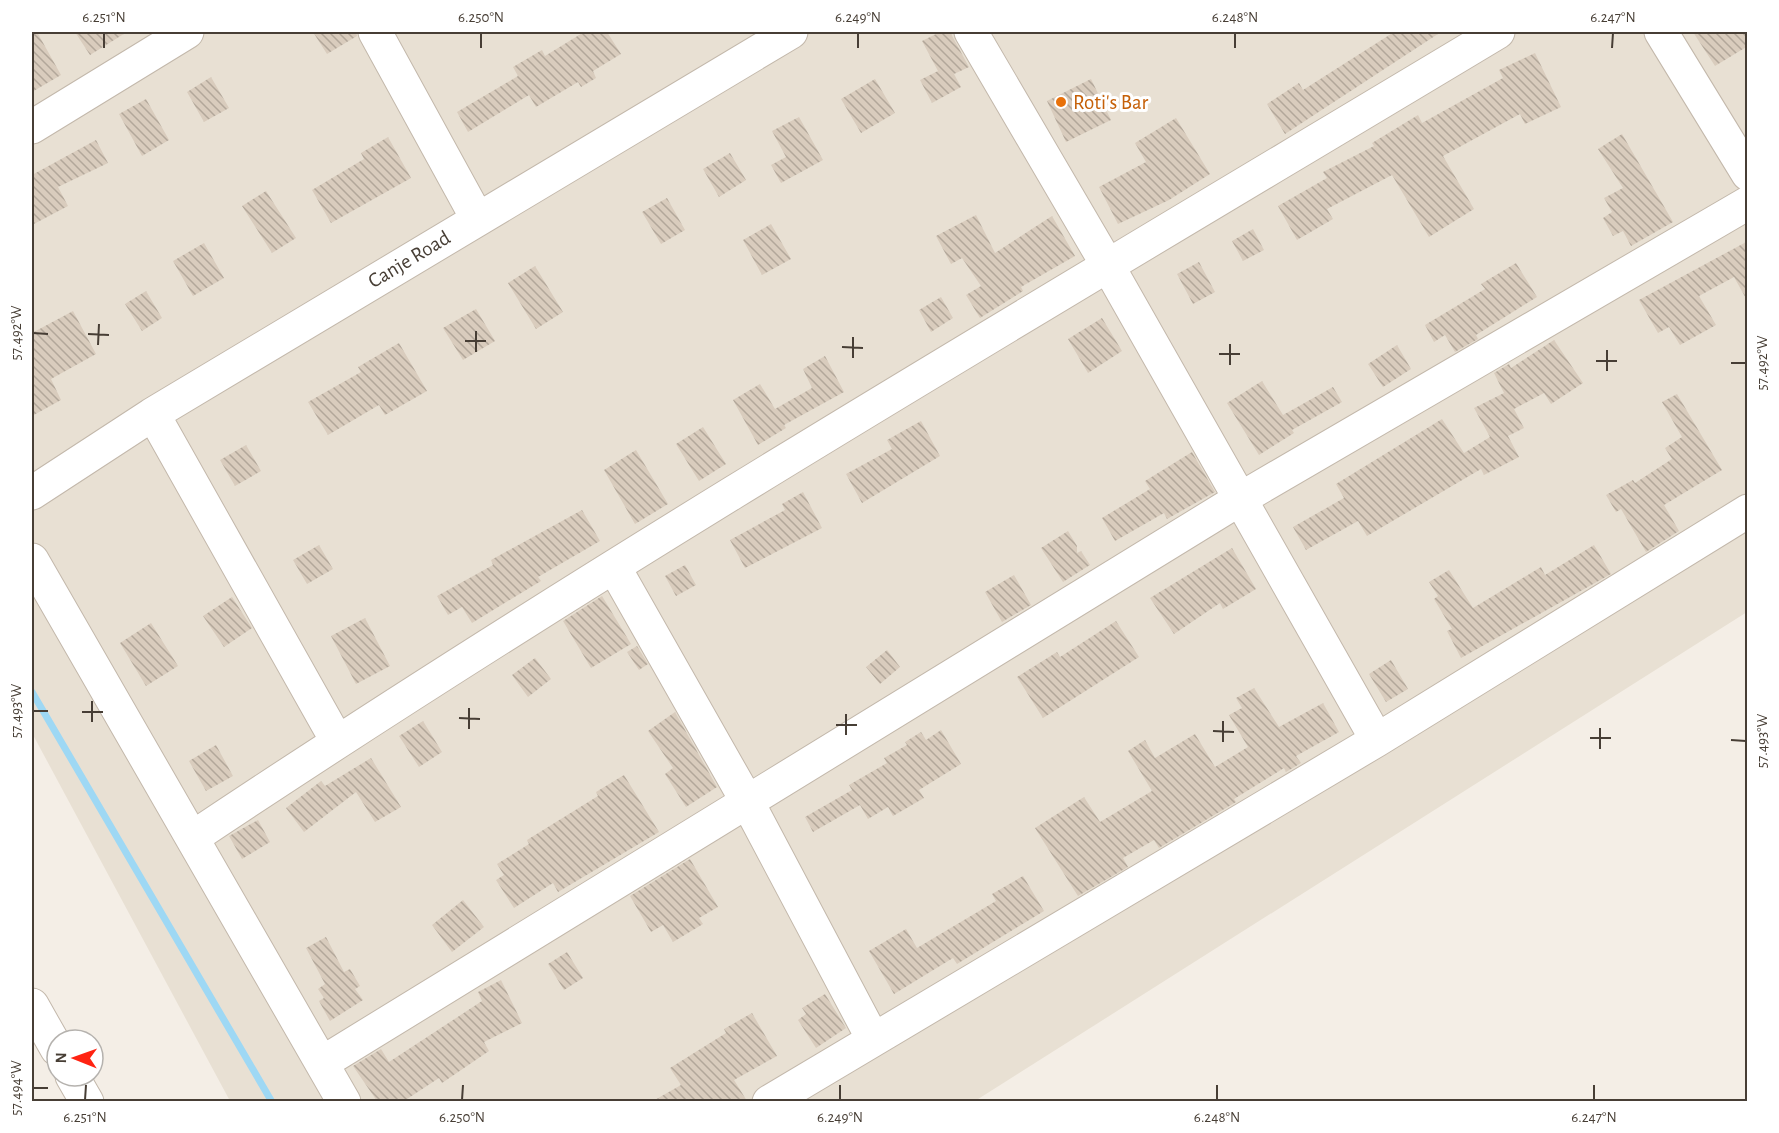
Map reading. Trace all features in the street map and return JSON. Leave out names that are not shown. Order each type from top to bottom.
[{"type":"street","points":[[32,127],[187,32]]},
{"type":"street","points":[[375,32],[477,218]]},
{"type":"street","name":"Canje Road","points":[[32,493],[153,414],[791,32]]},
{"type":"street","points":[[971,32],[1108,266],[1377,740]]},
{"type":"street","points":[[192,838],[337,741],[614,567],[1498,32]]},
{"type":"street","points":[[1661,32],[1748,174]]},
{"type":"street","points":[[322,1063],[1240,499],[1748,203]]},
{"type":"street","points":[[153,414],[337,741]]},
{"type":"street","points":[[769,1101],[1377,740],[1748,511]]},
{"type":"street","points":[[32,560],[344,1101]]},
{"type":"street","points":[[614,567],[748,802],[873,1039]]},
{"type":"street","points":[[32,1005],[45,1028]]},
{"type":"street","points":[[79,1088],[87,1101]]},
{"type":"shaded area","points":[[32,32],[1747,32],[1747,612],[975,1101],[230,1101],[32,733]]},
{"type":"building","points":[[32,32],[37,32],[61,75],[32,92]]},
{"type":"building","points":[[75,32],[127,32],[90,55]]},
{"type":"building","points":[[313,32],[356,32],[357,36],[327,54]]},
{"type":"building","points":[[584,32],[607,32],[621,54],[593,71],[596,78],[581,87],[578,82],[536,107],[529,95],[468,132],[457,112],[518,76],[513,67],[542,50],[545,56]]},
{"type":"building","points":[[940,32],[950,32],[969,67],[954,74],[961,87],[932,103],[920,80],[938,71],[922,41]]},
{"type":"building","points":[[1394,32],[1441,32],[1285,134],[1267,104],[1299,83],[1303,90]]},
{"type":"building","points":[[1693,32],[1748,32],[1748,46],[1715,66]]},
{"type":"building","points":[[1535,53],[1561,107],[1525,124],[1520,114],[1443,156],[1474,209],[1429,237],[1392,175],[1327,209],[1333,219],[1297,240],[1278,206],[1327,178],[1323,172],[1374,146],[1372,143],[1418,115],[1422,123],[1503,78],[1499,70]]},
{"type":"building","points":[[211,77],[229,108],[204,122],[187,92]]},
{"type":"building","points":[[875,79],[895,113],[861,133],[841,99]]},
{"type":"building","points":[[1091,79],[1111,120],[1066,142],[1047,101]]},
{"type":"building","points":[[146,99],[169,140],[142,156],[119,114]]},
{"type":"building","points":[[799,117],[823,160],[781,183],[771,165],[786,157],[772,131]]},
{"type":"building","points":[[1176,118],[1210,174],[1169,200],[1118,224],[1099,187],[1146,162],[1135,143]]},
{"type":"building","points":[[1622,134],[1673,222],[1631,246],[1623,231],[1613,236],[1603,218],[1612,212],[1604,198],[1623,188],[1598,149]]},
{"type":"building","points":[[388,137],[411,178],[331,223],[312,190],[364,159],[361,153]]},
{"type":"building","points":[[96,140],[108,163],[58,187],[68,206],[32,225],[32,175]]},
{"type":"building","points":[[730,153],[746,180],[719,197],[703,169]]},
{"type":"building","points":[[266,191],[296,238],[272,253],[242,206]]},
{"type":"building","points":[[667,198],[685,230],[661,244],[642,212]]},
{"type":"building","points":[[976,215],[995,253],[1052,216],[1075,256],[1021,287],[1023,291],[980,318],[966,295],[981,286],[962,258],[951,264],[936,236]]},
{"type":"building","points":[[771,224],[791,259],[762,275],[743,240]]},
{"type":"building","points":[[1253,229],[1264,250],[1243,261],[1232,241]]},
{"type":"building","points":[[1748,241],[1748,302],[1734,277],[1699,296],[1716,325],[1680,345],[1669,327],[1658,333],[1639,300]]},
{"type":"building","points":[[204,243],[224,278],[193,296],[173,261]]},
{"type":"building","points":[[1199,262],[1215,292],[1193,304],[1177,274]]},
{"type":"building","points":[[1516,263],[1537,297],[1476,335],[1478,339],[1455,352],[1445,335],[1434,342],[1425,325],[1485,289],[1481,284]]},
{"type":"building","points":[[535,266],[563,312],[536,329],[508,283]]},
{"type":"building","points":[[146,291],[162,318],[142,331],[125,304]]},
{"type":"building","points":[[941,297],[953,318],[931,332],[919,310]]},
{"type":"building","points":[[476,309],[495,341],[463,360],[443,328]]},
{"type":"building","points":[[73,311],[96,354],[51,379],[61,400],[32,416],[32,333]]},
{"type":"building","points":[[1102,318],[1122,351],[1088,373],[1068,339]]},
{"type":"building","points":[[1554,340],[1583,383],[1551,404],[1544,393],[1514,409],[1524,428],[1508,436],[1519,457],[1484,475],[1481,469],[1367,536],[1358,521],[1306,550],[1293,527],[1344,498],[1336,484],[1442,419],[1464,453],[1490,437],[1474,408],[1504,393],[1494,373],[1509,364],[1511,368]]},
{"type":"building","points":[[399,343],[427,391],[385,415],[379,405],[328,435],[308,402],[361,372],[358,367]]},
{"type":"building","points":[[1397,345],[1411,369],[1383,387],[1368,364]]},
{"type":"building","points":[[825,356],[844,392],[784,425],[786,428],[758,445],[733,400],[760,384],[775,409],[812,388],[803,369]]},
{"type":"building","points":[[1262,381],[1283,415],[1333,387],[1342,402],[1292,430],[1294,433],[1259,455],[1227,403]]},
{"type":"building","points":[[1677,394],[1722,470],[1664,505],[1679,531],[1646,552],[1621,509],[1616,512],[1606,495],[1633,480],[1635,483],[1672,459],[1665,448],[1682,437],[1662,402]]},
{"type":"building","points":[[921,421],[940,456],[862,503],[846,474],[892,449],[887,440]]},
{"type":"building","points":[[703,427],[726,464],[699,481],[676,444]]},
{"type":"building","points":[[246,445],[261,471],[235,486],[220,460]]},
{"type":"building","points":[[636,450],[668,504],[635,524],[604,470]]},
{"type":"building","points":[[1192,452],[1215,492],[1167,519],[1164,513],[1115,541],[1102,518],[1150,489],[1145,481]]},
{"type":"building","points":[[803,492],[822,528],[745,568],[730,540],[785,510],[782,504]]},
{"type":"building","points":[[582,510],[600,541],[538,577],[541,581],[472,623],[462,607],[448,615],[437,596],[493,565],[491,560]]},
{"type":"building","points":[[1068,531],[1077,546],[1077,553],[1081,551],[1090,565],[1063,582],[1041,548]]},
{"type":"building","points":[[319,545],[333,569],[307,584],[293,560]]},
{"type":"building","points":[[1594,545],[1611,574],[1461,658],[1447,631],[1452,629],[1434,599],[1438,596],[1429,582],[1449,570],[1473,608],[1541,567],[1545,575]]},
{"type":"building","points":[[1232,548],[1256,589],[1223,609],[1220,603],[1174,634],[1150,598]]},
{"type":"building","points":[[685,565],[696,585],[676,596],[665,576]]},
{"type":"building","points":[[1014,575],[1031,605],[1002,622],[985,592]]},
{"type":"building","points":[[602,596],[631,644],[591,668],[563,621]]},
{"type":"building","points":[[232,597],[252,628],[224,647],[203,616]]},
{"type":"building","points":[[365,618],[390,666],[356,684],[331,636]]},
{"type":"building","points":[[1116,621],[1139,657],[1043,718],[1017,677],[1057,652],[1060,657]]},
{"type":"building","points":[[151,623],[178,666],[146,686],[120,643]]},
{"type":"building","points":[[637,646],[648,664],[639,670],[627,652]]},
{"type":"building","points":[[887,650],[900,667],[880,684],[866,667]]},
{"type":"building","points":[[535,658],[551,679],[528,697],[512,675]]},
{"type":"building","points":[[1391,660],[1408,689],[1386,702],[1369,674]]},
{"type":"building","points":[[1254,688],[1279,727],[1323,703],[1339,732],[1296,756],[1301,763],[1286,772],[1284,768],[1234,799],[1236,802],[1159,848],[1154,840],[1123,858],[1128,867],[1078,896],[1035,828],[1084,797],[1100,822],[1152,791],[1128,751],[1145,740],[1155,758],[1195,734],[1215,767],[1248,747],[1229,715],[1242,708],[1236,698]]},
{"type":"building","points":[[675,712],[717,787],[686,807],[665,774],[673,768],[648,731]]},
{"type":"building","points":[[423,721],[442,752],[419,767],[399,736]]},
{"type":"building","points":[[941,730],[961,764],[919,790],[924,798],[893,816],[888,807],[868,819],[860,805],[813,832],[805,817],[852,790],[849,785],[887,763],[884,758],[907,745],[905,742],[921,732],[926,740]]},
{"type":"building","points":[[216,745],[233,776],[206,791],[189,761]]},
{"type":"building","points":[[371,758],[401,807],[375,822],[356,792],[304,832],[286,808],[321,781],[325,786]]},
{"type":"building","points":[[624,775],[659,832],[558,892],[553,883],[514,908],[496,880],[504,875],[497,864],[529,844],[527,840],[598,796],[596,792]]},
{"type":"building","points":[[258,820],[270,842],[242,859],[229,836]]},
{"type":"building","points":[[690,859],[718,907],[699,918],[703,924],[673,942],[663,925],[651,932],[630,896]]},
{"type":"building","points":[[1023,876],[1044,911],[957,964],[953,958],[894,994],[869,951],[906,929],[917,948],[996,901],[992,894]]},
{"type":"building","points":[[463,900],[484,927],[452,952],[432,925]]},
{"type":"building","points":[[326,937],[344,972],[350,969],[360,986],[355,989],[363,1000],[330,1021],[319,1001],[324,998],[318,989],[325,984],[306,948]]},
{"type":"building","points":[[567,952],[583,978],[564,990],[548,964]]},
{"type":"building","points":[[501,980],[522,1023],[484,1042],[489,1051],[442,1083],[439,1078],[404,1101],[377,1101],[353,1066],[381,1049],[389,1062],[482,1001],[478,992]]},
{"type":"building","points":[[825,994],[846,1028],[816,1048],[798,1020],[806,1014],[802,1008]]},
{"type":"building","points":[[752,1013],[777,1056],[734,1080],[747,1101],[653,1101],[681,1085],[670,1068],[726,1033],[724,1029]]},
{"type":"waterway","points":[[32,692],[272,1102]]},
{"type":"place","name":"Roti's Bar","points":[[1061,102]]}]
